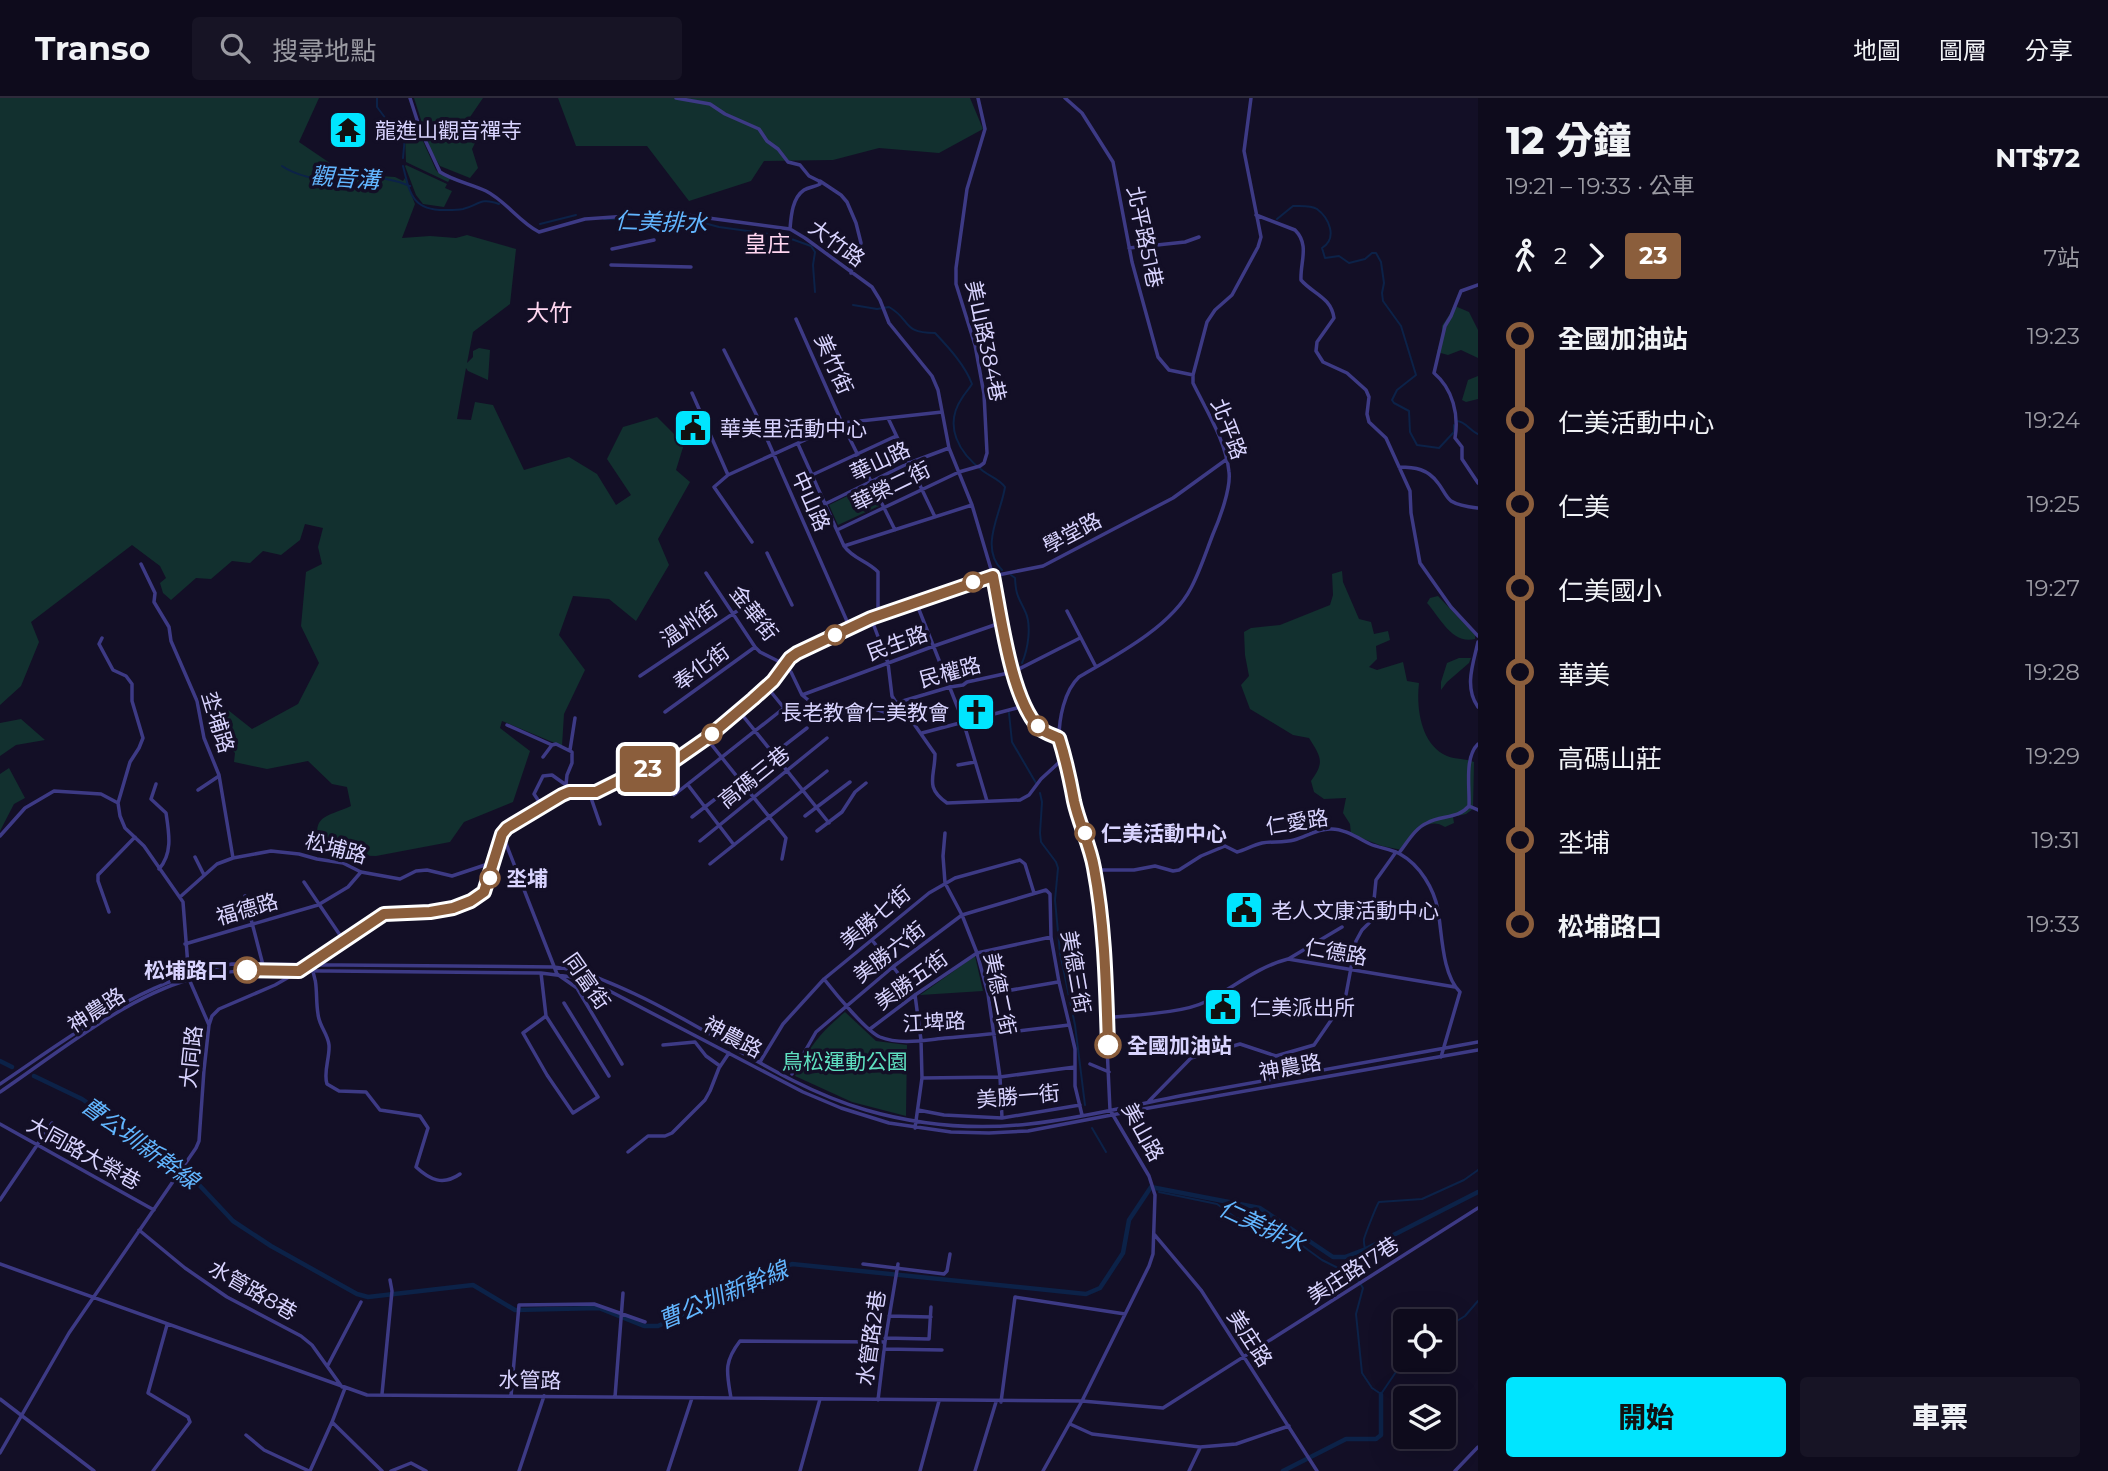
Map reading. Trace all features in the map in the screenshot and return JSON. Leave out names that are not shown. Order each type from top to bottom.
[{"type":"street","name":"大竹路","points":[[410,98],[420,129],[440,172],[490,193],[539,232],[585,219],[671,213],[790,229],[872,287],[889,323],[932,376],[938,390],[949,448],[972,505],[993,576]]},
{"type":"street","points":[[676,98],[710,104],[759,129],[788,162],[800,165],[809,176],[841,195],[856,223],[861,243],[851,273]]},
{"type":"street","name":"美山路384巷","points":[[978,98],[985,129],[967,189],[956,284],[975,345],[984,394],[987,453],[980,466]]},
{"type":"street","name":"北平路51巷","points":[[1065,98],[1082,113],[1113,162],[1129,248],[1157,357],[1169,370],[1193,375]]},
{"type":"street","points":[[1193,375],[1208,322],[1215,310],[1232,295],[1261,237],[1244,151],[1251,98]]},
{"type":"street","points":[[790,229],[791,214],[799,195],[817,187],[819,181]]},
{"type":"street","points":[[1256,215],[1295,230],[1300,235],[1304,257],[1301,280],[1326,299],[1334,318],[1317,342],[1315,351],[1323,362],[1347,373],[1366,390],[1369,397],[1369,422],[1386,438],[1411,494],[1411,513],[1420,563],[1451,607],[1478,636]]},
{"type":"street","points":[[1129,248],[1185,242],[1199,237]]},
{"type":"street","points":[[611,249],[654,240]]},
{"type":"street","points":[[611,265],[691,267]]},
{"type":"street","points":[[1478,285],[1461,292],[1445,326],[1434,373],[1451,394],[1457,423],[1455,438],[1462,447],[1462,460],[1478,483]]},
{"type":"street","name":"美竹街","points":[[796,319],[842,423],[895,530]]},
{"type":"street","name":"中山路","points":[[724,350],[850,628]]},
{"type":"street","name":"北平路","points":[[1059,738],[1065,702],[1073,682],[1140,641],[1172,612],[1192,588],[1217,524],[1229,481],[1227,459],[1193,383],[1193,375]]},
{"type":"street","points":[[692,393],[728,475]]},
{"type":"street","points":[[752,542],[714,487],[728,475],[842,423],[942,412]]},
{"type":"street","points":[[888,418],[935,517]]},
{"type":"street","points":[[812,475],[896,436]]},
{"type":"street","points":[[797,443],[844,546],[853,557],[876,568],[878,615]]},
{"type":"street","name":"華山路","points":[[825,504],[949,448]]},
{"type":"street","name":"學堂路","points":[[589,792],[603,790],[617,781],[674,761],[739,711],[773,681],[797,653],[878,615],[993,576],[1043,566],[1172,498],[1227,459]]},
{"type":"street","name":"華榮二街","points":[[837,530],[959,471],[980,466]]},
{"type":"street","points":[[1399,467],[1424,470],[1437,481],[1450,500],[1458,505],[1478,509]]},
{"type":"street","points":[[844,546],[972,505]]},
{"type":"street","points":[[767,553],[793,605]]},
{"type":"street","name":"坔埔路","points":[[141,564],[155,593],[154,602],[169,627],[171,641],[197,701],[204,738],[219,775],[233,858]]},
{"type":"street","name":"金華街","points":[[706,573],[755,647],[784,665]]},
{"type":"street","points":[[993,576],[1013,672],[1025,706],[1039,727],[1059,738]]},
{"type":"street","name":"溫州街","points":[[640,676],[755,599]]},
{"type":"street","points":[[916,602],[963,722],[987,801]]},
{"type":"street","points":[[1068,611],[1096,667]]},
{"type":"street","points":[[871,618],[888,663],[892,696],[906,719]]},
{"type":"street","name":"民生路","points":[[802,695],[1003,622]]},
{"type":"street","points":[[102,638],[99,644],[113,670],[126,676],[132,684],[132,701],[143,738],[130,762],[118,803],[122,822],[144,845],[180,897],[184,908],[189,976],[209,1025]]},
{"type":"street","name":"民權路","points":[[896,703],[1013,672],[1080,638]]},
{"type":"street","points":[[1478,642],[1471,671],[1470,691],[1478,706]]},
{"type":"street","name":"奉化街","points":[[665,712],[755,647]]},
{"type":"street","points":[[784,665],[791,672],[802,695],[818,708],[842,713],[872,708],[914,724],[935,754],[931,785],[937,796],[947,803],[1020,800],[1065,757]]},
{"type":"street","points":[[674,795],[784,708],[766,687]]},
{"type":"street","points":[[922,733],[1025,706]]},
{"type":"street","points":[[739,711],[829,823]]},
{"type":"street","points":[[565,794],[573,756],[570,750],[575,718]]},
{"type":"street","points":[[508,725],[570,750]]},
{"type":"street","points":[[692,817],[807,728]]},
{"type":"street","points":[[707,738],[786,838],[782,859]]},
{"type":"street","name":"高碼三巷","points":[[700,841],[827,738]]},
{"type":"street","name":"美山路","points":[[1043,1471],[1082,1401],[1149,1266],[1153,1254],[1156,1195],[1153,1183],[1110,1110],[1102,941],[1094,870],[1059,738]]},
{"type":"street","points":[[1469,806],[1471,756],[1473,748],[1478,744]]},
{"type":"street","points":[[543,757],[552,745]]},
{"type":"street","points":[[958,765],[975,761]]},
{"type":"street","points":[[710,864],[827,771]]},
{"type":"street","points":[[198,790],[219,775]]},
{"type":"street","points":[[542,806],[534,794],[543,776],[552,775],[566,785]]},
{"type":"street","points":[[805,816],[850,782]]},
{"type":"street","points":[[817,831],[842,812],[855,792],[866,783]]},
{"type":"street","points":[[156,784],[151,799],[166,813],[168,828],[168,854],[159,869]]},
{"type":"street","points":[[688,785],[734,845]]},
{"type":"street","points":[[0,836],[25,808],[54,791],[101,794],[118,803]]},
{"type":"street","points":[[502,834],[519,820],[565,794],[589,792],[600,824]]},
{"type":"street","points":[[1469,806],[1478,810]]},
{"type":"street","points":[[1143,1109],[1191,1058],[1240,1045],[1276,1056],[1314,1045],[1345,1000],[1356,941],[1372,920],[1376,880],[1422,825],[1438,818],[1458,815],[1469,806]]},
{"type":"street","name":"仁愛路","points":[[1094,870],[1134,870],[1155,866],[1179,870],[1201,856],[1225,846],[1241,852],[1257,844],[1294,840],[1311,832],[1336,829],[1398,853],[1425,876],[1437,907],[1441,940],[1455,987]]},
{"type":"street","points":[[945,833],[945,883]]},
{"type":"street","name":"大同路","points":[[154,1210],[200,1141],[204,1070],[212,1016],[219,1009],[275,985],[310,965],[384,914],[430,912],[471,901],[484,892],[502,834]]},
{"type":"street","name":"同富街","points":[[502,834],[557,974],[577,988],[622,1064]]},
{"type":"street","points":[[109,912],[98,875],[135,837]]},
{"type":"street","name":"松埔路","points":[[180,897],[217,864],[271,851],[343,863],[361,872],[400,879],[416,871],[427,870],[452,876],[494,865]]},
{"type":"street","points":[[195,857],[204,875]]},
{"type":"street","name":"美勝七街","points":[[757,1068],[783,1024],[824,979],[929,892],[955,878],[1020,860],[1025,864],[1034,893]]},
{"type":"street","name":"福德路","points":[[185,944],[318,905],[348,887],[361,872]]},
{"type":"street","points":[[304,882],[344,942]]},
{"type":"street","name":"美德二街","points":[[945,883],[962,915],[977,953],[988,994],[1000,1077],[1002,1118]]},
{"type":"street","name":"美德三街","points":[[1034,893],[1046,890],[1050,894],[1051,937],[1074,1049],[1075,1086],[1082,1115]]},
{"type":"street","name":"美勝六街","points":[[792,1074],[816,1032],[894,966],[962,915],[1034,893]]},
{"type":"street","points":[[246,896],[263,969]]},
{"type":"street","points":[[1288,960],[1342,927]]},
{"type":"street","name":"美勝五街","points":[[870,1029],[977,953],[1051,937]]},
{"type":"street","points":[[872,940],[915,995],[921,1040],[922,1078],[915,1128]]},
{"type":"street","name":"仁德路","points":[[1107,1018],[1203,1003],[1263,969],[1288,960],[1455,987]]},
{"type":"street","name":"神農路","points":[[0,1084],[117,1005],[150,988],[232,964],[263,963],[542,970],[580,978],[803,1092],[841,1108],[889,1123],[951,1132],[1016,1132],[1478,1050]]},
{"type":"street","points":[[310,965],[317,982],[318,1015],[330,1049],[325,1076],[327,1084],[339,1091],[366,1092],[380,1110],[420,1116],[428,1128],[416,1167],[429,1179],[450,1181],[460,1174]]},
{"type":"street","name":"神農路","points":[[0,1093],[125,1007],[189,976],[263,969],[542,970],[554,967],[581,972],[660,1005],[806,1087],[866,1110],[951,1126],[1029,1124],[1478,1042]]},
{"type":"street","points":[[542,970],[546,1016],[598,1097],[573,1113],[523,1033],[546,1016]]},
{"type":"street","name":"江埤路","points":[[824,979],[846,1006],[879,1037],[898,1041],[1069,1025]]},
{"type":"street","points":[[988,994],[1059,982]]},
{"type":"street","points":[[1441,1057],[1460,992],[1455,987]]},
{"type":"street","points":[[564,1003],[609,1076]]},
{"type":"street","points":[[663,1045],[695,1042],[706,1056],[720,1066]]},
{"type":"street","points":[[628,1152],[648,1136],[665,1136],[672,1133],[705,1100],[720,1066],[729,1053]]},
{"type":"street","points":[[1090,1064],[1109,1072]]},
{"type":"street","points":[[922,1078],[1000,1077],[1075,1067]]},
{"type":"street","name":"美勝一街","points":[[918,1110],[944,1115],[1002,1118],[1080,1105]]},
{"type":"street","name":"大同路大榮巷","points":[[0,1124],[154,1210]]},
{"type":"street","points":[[0,1200],[52,1124]]},
{"type":"street","name":"美庄路17巷","points":[[1082,1401],[1163,1408],[1478,1208]]},
{"type":"street","points":[[0,1453],[23,1416],[40,1381],[92,1298],[154,1210]]},
{"type":"street","name":"水管路8巷","points":[[139,1230],[185,1268],[227,1297],[301,1336],[312,1345],[343,1387]]},
{"type":"street","name":"美庄路","points":[[1154,1234],[1200,1290],[1317,1471]]},
{"type":"street","points":[[863,1264],[944,1274],[950,1254]]},
{"type":"street","name":"水管路","points":[[0,1264],[367,1395],[1082,1401]]},
{"type":"street","name":"水管路2巷","points":[[878,1400],[897,1268]]},
{"type":"street","points":[[382,1394],[392,1291],[390,1280]]},
{"type":"street","points":[[615,1397],[623,1293]]},
{"type":"street","points":[[975,1471],[998,1402],[1015,1297],[1125,1314]]},
{"type":"street","points":[[328,1367],[361,1302]]},
{"type":"street","points":[[511,1396],[518,1306],[594,1304],[621,1316],[645,1322]]},
{"type":"street","points":[[731,1398],[726,1370],[728,1360],[740,1341],[929,1339],[931,1307]]},
{"type":"street","points":[[889,1316],[931,1317]]},
{"type":"street","points":[[153,1471],[190,1422],[188,1417],[148,1393],[167,1325]]},
{"type":"street","points":[[884,1349],[942,1350]]},
{"type":"street","points":[[246,1436],[264,1450],[310,1471],[332,1422],[343,1387]]},
{"type":"street","points":[[519,1471],[544,1396]]},
{"type":"street","points":[[668,1471],[692,1398]]},
{"type":"street","points":[[0,1399],[94,1471]]},
{"type":"street","points":[[800,1471],[820,1399]]},
{"type":"street","points":[[920,1471],[940,1401]]},
{"type":"street","points":[[332,1422],[382,1471]]},
{"type":"street","points":[[1070,1423],[1092,1434],[1200,1447],[1236,1444],[1289,1426]]},
{"type":"street","points":[[1189,1471],[1200,1447]]},
{"type":"street","points":[[1455,1471],[1478,1447]]},
{"type":"street","points":[[391,1471],[411,1463],[426,1471]]},
{"type":"green space","points":[[0,98],[319,98],[299,142],[346,174],[395,177],[403,181],[405,178],[415,204],[402,238],[456,238],[467,235],[516,249],[510,304],[473,332],[467,363],[473,357],[473,351],[479,348],[490,350],[488,380],[466,368],[457,419],[471,420],[475,402],[493,405],[524,470],[569,457],[597,474],[616,505],[631,495],[607,459],[623,427],[657,417],[684,444],[676,470],[690,482],[658,539],[669,565],[636,621],[609,599],[573,596],[559,635],[585,670],[564,714],[562,746],[502,721],[500,728],[530,751],[513,802],[464,822],[450,842],[376,856],[341,855],[319,848],[317,829],[323,819],[351,806],[347,787],[332,784],[308,761],[267,769],[234,762],[235,753],[212,726],[228,710],[252,729],[298,704],[319,663],[301,626],[306,572],[322,564],[318,547],[323,528],[305,524],[300,540],[281,555],[263,551],[250,563],[232,561],[211,579],[196,578],[171,600],[163,593],[160,583],[166,578],[160,566],[132,545],[31,622],[39,642],[21,686],[0,705]]},
{"type":"green space","points":[[414,98],[483,98],[470,117],[477,139],[472,149],[478,168],[470,178],[440,166],[431,151]]},
{"type":"green space","points":[[558,98],[970,98],[983,129],[939,153],[879,148],[833,160],[764,161],[751,181],[689,201],[647,146],[576,146]]},
{"type":"green space","points":[[418,130],[436,170],[456,178],[455,181],[450,179],[448,182],[406,162],[405,135]]},
{"type":"green space","points":[[406,165],[447,184],[445,188],[452,191],[444,207],[423,204],[416,195]]},
{"type":"green space","points":[[1455,306],[1469,312],[1478,330],[1478,358],[1461,350],[1448,355],[1437,352],[1442,326]]},
{"type":"green space","points":[[1478,376],[1478,399],[1466,402],[1462,400],[1468,380]]},
{"type":"green space","points":[[870,485],[879,506],[838,525],[829,505]]},
{"type":"green space","points":[[1342,571],[1343,582],[1359,619],[1371,622],[1374,634],[1388,631],[1390,640],[1376,646],[1377,659],[1369,667],[1377,670],[1403,662],[1407,681],[1419,683],[1418,703],[1422,725],[1431,743],[1447,756],[1474,762],[1473,809],[1453,817],[1454,823],[1445,827],[1432,824],[1420,829],[1402,850],[1382,846],[1351,834],[1350,824],[1343,813],[1346,798],[1324,799],[1314,792],[1311,781],[1320,760],[1309,738],[1293,735],[1250,709],[1241,685],[1249,676],[1244,632],[1251,628],[1280,625],[1330,605],[1333,595],[1332,574]]},
{"type":"green space","points":[[1438,596],[1475,635],[1475,639],[1459,638],[1447,628],[1427,603],[1430,598]]},
{"type":"green space","points":[[1459,658],[1471,658],[1441,690],[1447,663]]},
{"type":"green space","points":[[21,719],[45,740],[16,745],[0,756],[0,723]]},
{"type":"green space","points":[[9,768],[25,798],[14,804],[0,831],[0,774]]},
{"type":"green space","points":[[975,956],[983,991],[920,995]]},
{"type":"green space","name":"鳥松運動公園","points":[[845,1012],[876,1041],[907,1045],[906,1116],[852,1102],[795,1076],[816,1041]]},
{"type":"waterway","name":"仁美排水","points":[[377,98],[377,107],[392,127]]},
{"type":"waterway","name":"仁美排水","points":[[403,158],[405,136]]},
{"type":"waterway","name":"觀音溝","points":[[282,166],[307,177],[370,177],[410,186]]},
{"type":"waterway","name":"仁美排水","points":[[403,166],[411,193],[427,208],[455,210],[483,201],[499,204]]},
{"type":"waterway","points":[[1277,219],[1293,206],[1315,208],[1325,217],[1330,228],[1330,239],[1322,248],[1325,258],[1339,256],[1349,263],[1376,253],[1381,262],[1383,301],[1401,326],[1416,375],[1397,390],[1392,400],[1409,411],[1410,432],[1417,445],[1439,448],[1454,432],[1454,425]]},
{"type":"waterway","name":"仁美排水","points":[[540,224],[576,215]]},
{"type":"waterway","name":"仁美排水","points":[[604,219],[679,218],[783,236],[811,246],[815,252],[815,292]]},
{"type":"waterway","name":"仁美排水","points":[[853,305],[877,309],[889,307],[917,331],[935,333],[965,370],[972,384],[956,408],[954,429],[961,447],[974,464],[1005,487],[992,541],[995,561],[1002,570]]},
{"type":"waterway","points":[[1457,421],[1478,434]]},
{"type":"waterway","name":"仁美排水","points":[[1011,575],[1015,578],[1029,630],[1022,663]]},
{"type":"waterway","name":"仁美排水","points":[[1009,713],[1012,742],[1036,783]]},
{"type":"waterway","name":"仁美排水","points":[[1040,793],[1041,842],[1058,868],[1055,900],[1060,953],[1075,1025],[1085,1105]]},
{"type":"waterway","name":"曹公圳新幹線","points":[[0,1061],[12,1067]]},
{"type":"waterway","name":"曹公圳新幹線","points":[[34,1076],[82,1099],[187,1172],[233,1221],[271,1246],[357,1294],[368,1297],[473,1285],[515,1310],[599,1308],[644,1326],[658,1326],[792,1264],[1086,1294],[1100,1288],[1123,1253],[1129,1220],[1151,1187],[1260,1208],[1333,1257],[1345,1257],[1366,1249],[1478,1192]]},
{"type":"waterway","name":"仁美排水","points":[[1092,1128],[1106,1152]]},
{"type":"waterway","points":[[1357,1275],[1361,1266],[1368,1261],[1364,1239],[1379,1202],[1422,1199],[1464,1180],[1478,1170]]},
{"type":"waterway","name":"仁美排水","points":[[1159,1192],[1217,1204],[1236,1218],[1282,1231],[1322,1260],[1356,1277],[1363,1288],[1356,1314],[1362,1373],[1372,1388],[1381,1394],[1396,1372]]},
{"type":"waterway","points":[[1456,1322],[1478,1301]]},
{"type":"waterway","points":[[1283,1471],[1346,1439],[1376,1439],[1381,1435],[1381,1394]]},
{"type":"bus line","name":"23","points":[[247,970],[299,971],[384,914],[430,912],[471,901],[484,892],[502,834],[519,820],[569,792],[603,790],[632,774],[674,761],[707,738],[753,699],[797,653],[871,618],[993,576],[1013,672],[1025,706],[1043,731],[1059,738],[1068,765],[1077,812],[1089,844],[1102,941],[1108,1045]]},
{"type":"place","name":"龍進山觀音禪寺","points":[[348,130]]},
{"type":"place","name":"華美里活動中心","points":[[693,428]]},
{"type":"place","name":"長老教會仁美教會","points":[[976,712]]},
{"type":"place","name":"仁美活動中心","points":[[1085,833]]},
{"type":"place","name":"坔埔","points":[[490,878]]},
{"type":"place","name":"老人文康活動中心","points":[[1244,910]]},
{"type":"place","name":"松埔路口","points":[[247,970]]},
{"type":"place","name":"仁美派出所","points":[[1223,1007]]},
{"type":"place","name":"全國加油站","points":[[1108,1045]]},
{"type":"district","name":"皇庄","points":[[767,244]]},
{"type":"district","name":"大竹","points":[[549,313]]}]
